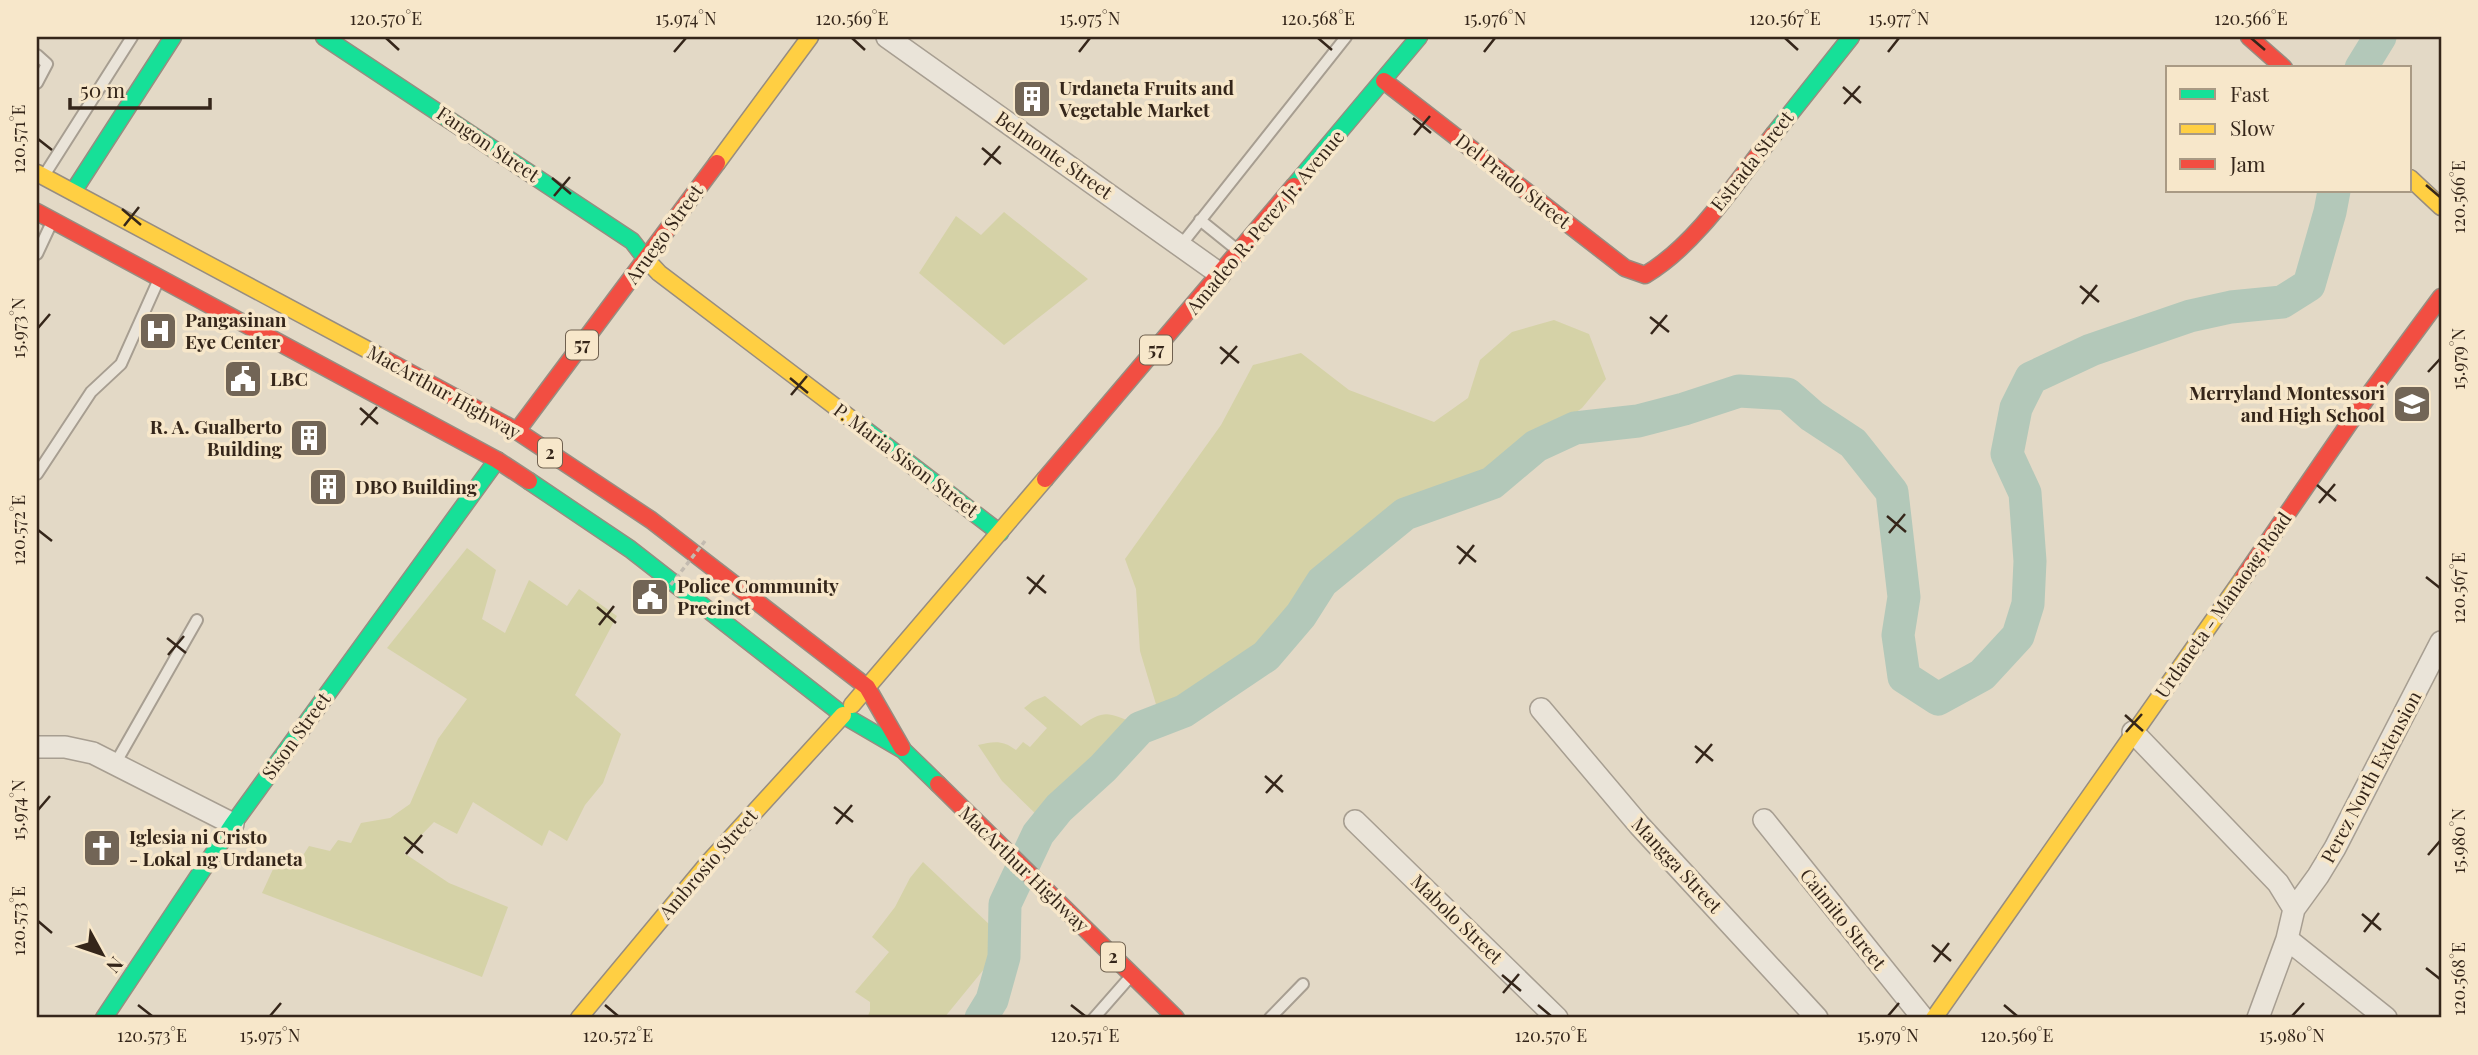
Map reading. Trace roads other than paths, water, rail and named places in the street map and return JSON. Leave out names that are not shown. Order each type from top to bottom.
[{"type":"main road","points":[[73,192],[173,37]]},
{"type":"main road","name":"Fangon Street","points":[[324,37],[632,241],[646,259]]},
{"type":"main road","name":"Aruego Street","points":[[517,431],[810,37]]},
{"type":"main road","name":"Amadeo R. Perez Jr. Avenue","points":[[843,715],[1419,37]]},
{"type":"main road","name":"Estrada Street","points":[[1645,275],[1662,265],[1691,238],[1851,37]]},
{"type":"main road","points":[[2249,37],[2282,66]]},
{"type":"main road","name":"Del Prado Street","points":[[1384,81],[1625,268],[1645,275]]},
{"type":"main road","name":"MacArthur Highway","points":[[40,174],[73,192],[220,289],[497,460],[630,549],[700,581],[867,687],[903,750]]},
{"type":"main road","points":[[2412,180],[2441,207]]},
{"type":"main road","name":"MacArthur Highway","points":[[37,212],[161,277],[220,289],[517,431],[651,520],[700,581],[843,715],[903,750],[1175,1018]]},
{"type":"main road","name":"P. Maria Sison Street","points":[[646,259],[659,273],[1000,533]]},
{"type":"main road","name":"Urdaneta - Manaoag Road","points":[[1934,1018],[2368,396],[2441,297]]},
{"type":"main road","name":"Sison Street","points":[[104,1018],[233,824],[497,460]]},
{"type":"main road","points":[[972,536],[975,512]]},
{"type":"main road","points":[[914,608],[962,551]]},
{"type":"main road","points":[[886,641],[890,660]]},
{"type":"main road","name":"Ambrosio Street","points":[[579,1018],[640,942],[791,769],[843,715]]},
{"type":"street","name":"Belmonte Street","points":[[887,37],[1220,274]]},
{"type":"street","name":"Perez North Extension","points":[[2294,909],[2334,848],[2441,642]]},
{"type":"street","name":"Mangga Street","points":[[1541,709],[1639,825],[1817,1018]]},
{"type":"street","points":[[2133,732],[2278,883],[2294,909],[2287,939],[2258,1018]]},
{"type":"street","points":[[37,747],[65,747],[93,753],[233,824]]},
{"type":"street","name":"Caimito Street","points":[[1764,820],[1923,1018]]},
{"type":"street","name":"Mabolo Street","points":[[1355,821],[1558,1018]]},
{"type":"street","points":[[2287,939],[2386,1018]]},
{"type":"lane","points":[[40,174],[132,37]]},
{"type":"lane","points":[[1181,245],[1346,37]]},
{"type":"lane","points":[[37,55],[47,64],[37,83]]},
{"type":"lane","points":[[1200,220],[1239,251]]},
{"type":"lane","points":[[37,254],[52,221]]},
{"type":"lane","points":[[37,474],[91,391],[121,363],[161,277]]},
{"type":"lane","points":[[115,764],[197,620]]},
{"type":"lane","points":[[1094,1018],[1132,975]]},
{"type":"lane","points":[[1270,1018],[1303,984]]},
{"type":"waterway","points":[[2362,66],[2380,37]]},
{"type":"waterway","points":[[981,1018],[992,1000],[1004,957],[1005,904],[1038,834],[1059,808],[1103,768],[1140,728],[1184,711],[1266,656],[1301,615],[1322,582],[1405,514],[1492,483],[1536,446],[1575,428],[1638,421],[1739,391],[1787,394],[1812,416],[1853,443],[1892,492],[1904,597],[1898,635],[1904,677],[1938,699],[1982,675],[2018,636],[2028,604],[2030,561],[2025,493],[2007,454],[2016,408],[2031,378],[2091,350],[2190,316],[2231,307],[2282,302],[2309,285],[2334,192]]},
{"type":"place","name":"Urdaneta Fruits and Vegetable Market","points":[[1032,99]]},
{"type":"place","name":"Pangasinan Eye Center","points":[[158,331]]},
{"type":"place","name":"LBC","points":[[243,379]]},
{"type":"place","name":"Merryland Montessori and High School","points":[[2412,404]]},
{"type":"place","name":"R. A. Gualberto Building","points":[[309,438]]},
{"type":"place","name":"DBO Building","points":[[328,487]]},
{"type":"place","name":"Police Community Precinct","points":[[650,597]]},
{"type":"place","name":"Iglesia ni Cristo - Lokal ng Urdaneta","points":[[102,848]]}]
